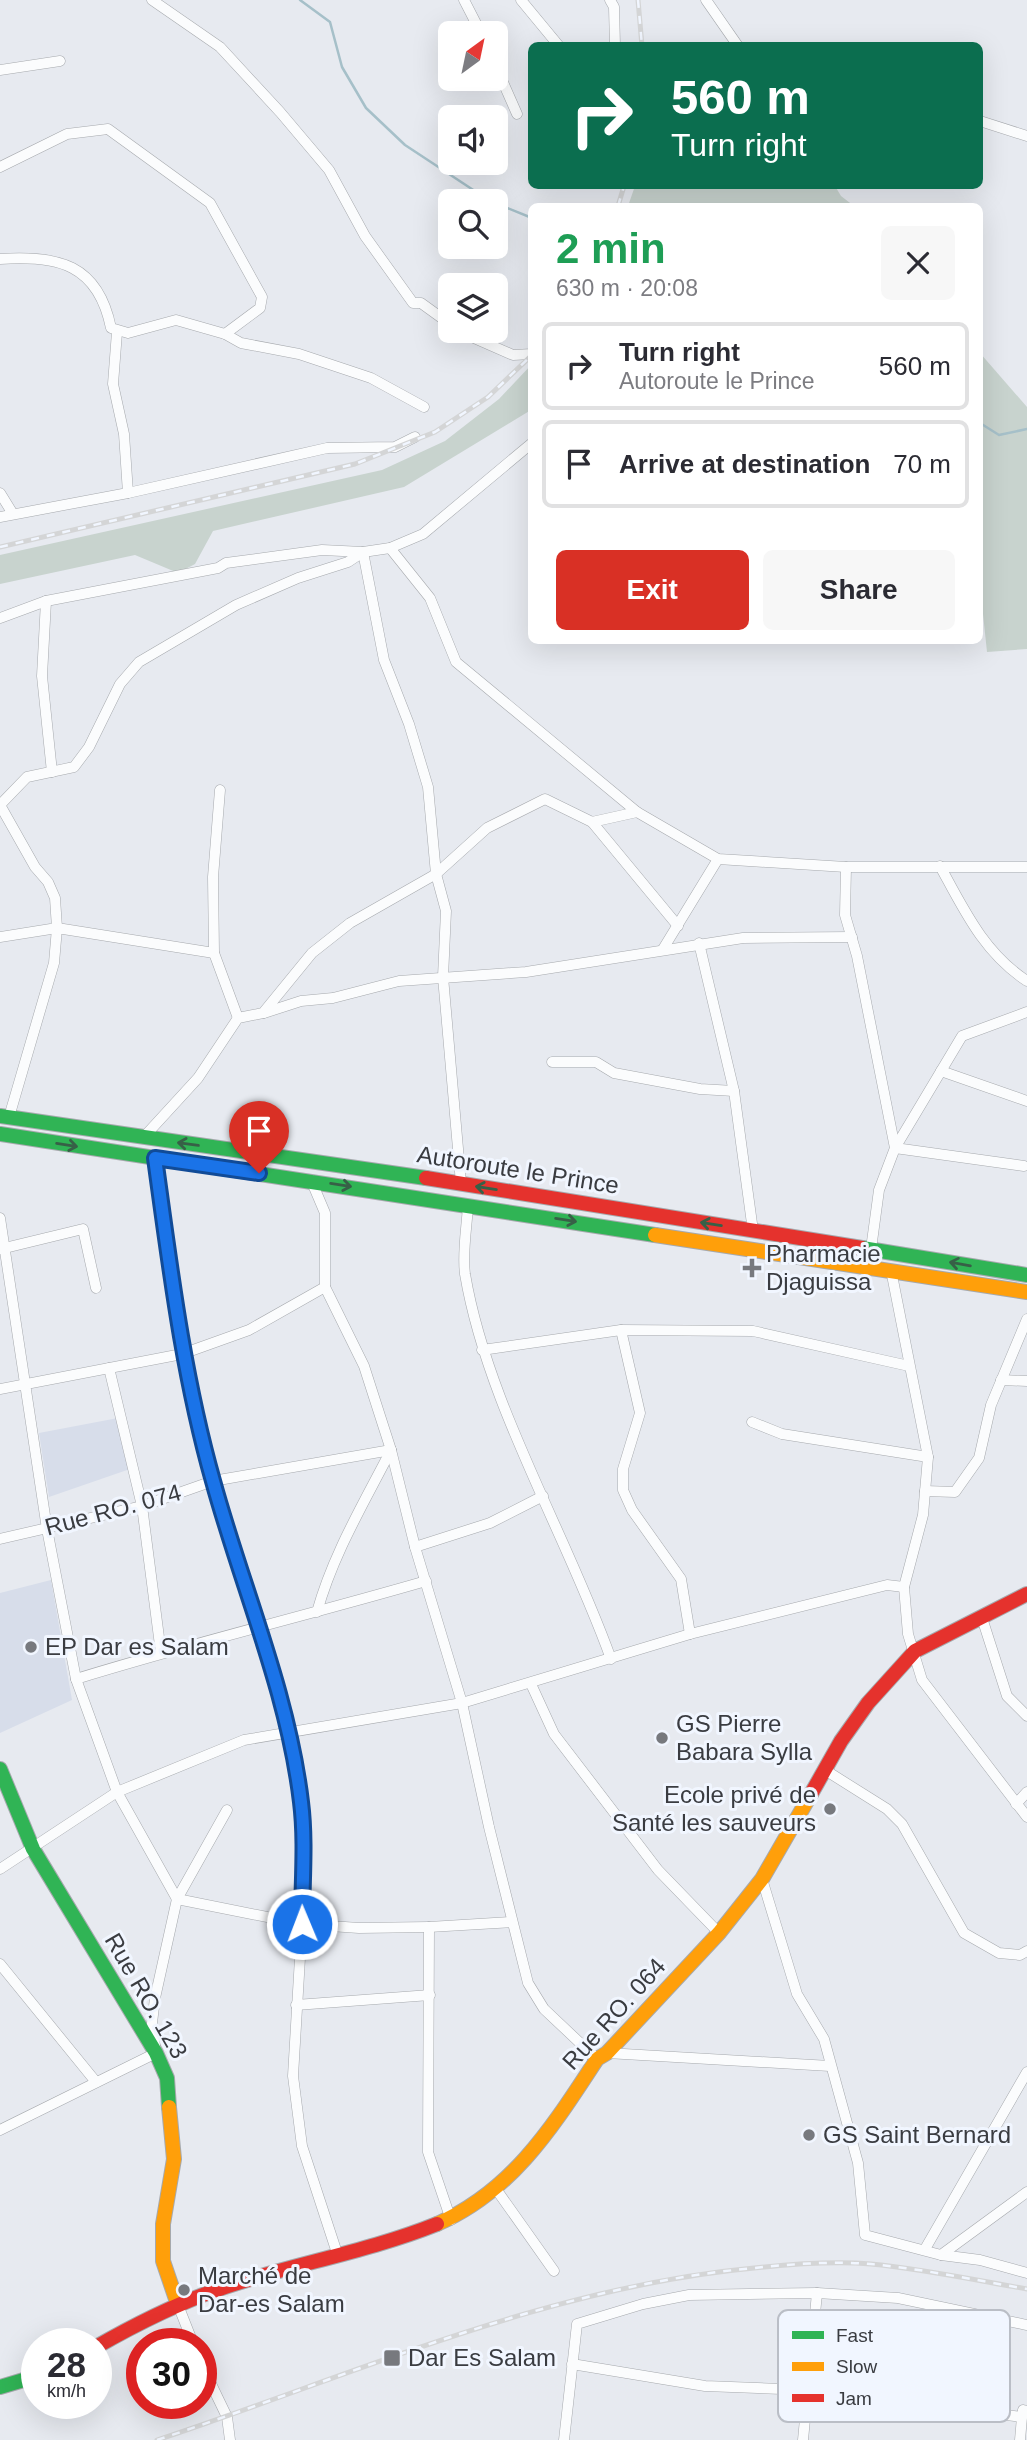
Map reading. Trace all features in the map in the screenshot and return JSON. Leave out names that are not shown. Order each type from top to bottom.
[{"type":"main road","name":"Autoroute le Prince","points":[[4,1117],[461,1184],[1027,1275]]},
{"type":"main road","name":"Autoroute le Prince","points":[[0,1134],[1027,1292]]},
{"type":"main road","name":"Rue RO. 064","points":[[112,2339],[178,2305],[240,2283],[338,2256],[451,2220],[496,2189],[531,2153],[602,2056],[719,1933],[762,1879],[825,1770],[868,1703],[915,1651],[1027,1594]]},
{"type":"main road","name":"Rue RO. 123","points":[[0,1769],[33,1849],[156,2053],[167,2078],[174,2159],[163,2224],[163,2261],[178,2305]]},
{"type":"main road","points":[[0,2387],[21,2380]]},
{"type":"street","points":[[152,0],[220,47],[329,170],[365,236],[413,303],[421,303],[438,315]]},
{"type":"street","points":[[464,0],[475,21]]},
{"type":"street","points":[[521,0],[556,42]]},
{"type":"street","points":[[610,0],[614,7],[615,42]]},
{"type":"street","points":[[706,0],[735,42]]},
{"type":"street","points":[[0,70],[60,61]]},
{"type":"street","points":[[507,91],[517,114]]},
{"type":"street","points":[[983,122],[1027,136]]},
{"type":"street","points":[[0,167],[67,134],[108,129],[125,138],[160,168],[209,203],[262,297],[260,308],[225,334]]},
{"type":"street","points":[[0,259],[30,257],[74,266],[86,276],[107,311],[111,328],[117,332],[128,333],[176,320],[225,334],[241,343],[299,354],[370,377],[424,407]]},
{"type":"street","points":[[117,332],[113,384],[124,433],[128,493]]},
{"type":"street","points":[[486,343],[513,355],[528,355]]},
{"type":"street","points":[[0,517],[128,493],[327,448],[395,447],[415,437]]},
{"type":"street","points":[[0,618],[46,601],[218,568],[226,563],[322,550],[363,552],[390,548],[424,534],[528,446]]},
{"type":"street","points":[[0,493],[13,514]]},
{"type":"street","points":[[390,548],[430,598],[456,662],[637,812],[718,859],[846,867],[1027,867]]},
{"type":"street","points":[[4,1117],[54,963],[57,928],[55,898],[48,882],[34,867],[0,805],[27,777],[74,767],[89,747],[120,684],[139,662],[236,605],[298,578],[348,562],[363,552]]},
{"type":"street","points":[[363,552],[384,660],[409,724],[428,787],[436,874],[446,911],[443,977],[461,1184]]},
{"type":"street","points":[[46,601],[42,676],[52,772]]},
{"type":"street","points":[[220,790],[213,877],[214,953],[238,1018]]},
{"type":"street","points":[[263,1013],[312,953],[349,923],[436,874],[487,828],[545,799],[592,822],[678,926]]},
{"type":"street","points":[[592,822],[637,812]]},
{"type":"street","points":[[663,949],[718,859]]},
{"type":"street","points":[[940,866],[981,940],[1008,969],[1027,981]]},
{"type":"street","points":[[846,867],[845,915],[852,937],[895,1148]]},
{"type":"street","points":[[0,937],[57,928],[214,953]]},
{"type":"street","points":[[143,1138],[198,1078],[238,1018],[301,1001],[332,998],[398,981],[526,972],[699,943],[790,935],[852,937]]},
{"type":"street","points":[[699,943],[734,1091],[753,1231]]},
{"type":"street","points":[[871,1249],[879,1191],[895,1148],[962,1036],[1027,1012]]},
{"type":"street","points":[[552,1062],[596,1062],[614,1073],[701,1089],[734,1091]]},
{"type":"street","points":[[941,1071],[1027,1101]]},
{"type":"street","points":[[895,1148],[1024,1166]]},
{"type":"street","points":[[155,1158],[182,1354],[213,1481],[259,1629],[286,1730],[301,1803],[302,1924],[293,2076],[302,2146],[338,2256]]},
{"type":"street","points":[[311,1180],[325,1213],[325,1287],[364,1366],[391,1450],[415,1546],[462,1703],[528,1983],[544,2009],[602,2056],[830,2066]]},
{"type":"street","points":[[468,1205],[464,1271],[482,1350],[590,1601],[611,1659]]},
{"type":"street","points":[[0,1218],[2,1249],[47,1529],[76,1679],[117,1792],[177,1899],[302,1924],[359,1928],[512,1922]]},
{"type":"street","points":[[2,1249],[83,1229],[96,1288]]},
{"type":"street","points":[[891,1270],[928,1457],[923,1516],[904,1587],[908,1634],[922,1681],[1027,1817]]},
{"type":"street","points":[[0,1389],[182,1354],[249,1330],[325,1287]]},
{"type":"street","points":[[925,1491],[956,1492],[979,1458],[990,1405],[1027,1319]]},
{"type":"street","points":[[482,1350],[621,1330],[753,1331],[909,1366]]},
{"type":"street","points":[[621,1330],[640,1413],[623,1469],[623,1489],[632,1510],[681,1579],[690,1634]]},
{"type":"street","points":[[109,1368],[142,1506],[161,1653]]},
{"type":"street","points":[[1002,1380],[1027,1381]]},
{"type":"street","points":[[752,1422],[782,1434],[928,1457]]},
{"type":"street","points":[[317,1612],[323,1589],[364,1498],[391,1450]]},
{"type":"street","name":"Rue RO. 074","points":[[0,1539],[142,1506],[213,1481],[391,1450]]},
{"type":"street","points":[[415,1546],[490,1523],[543,1496]]},
{"type":"street","points":[[76,1679],[161,1653],[259,1629],[426,1581]]},
{"type":"street","points":[[0,1869],[117,1792],[244,1740],[286,1730],[462,1703],[690,1634],[887,1584],[904,1587]]},
{"type":"street","points":[[982,1618],[1007,1696],[1027,1716]]},
{"type":"street","points":[[531,1684],[554,1734],[658,1870],[719,1933]]},
{"type":"street","points":[[825,1770],[887,1809],[902,1824],[964,1933],[999,1953],[1020,1955],[1027,1951]]},
{"type":"street","points":[[1016,1804],[1027,1792]]},
{"type":"street","points":[[0,2130],[156,2053],[152,2023],[155,1998],[177,1899],[228,1811]]},
{"type":"street","points":[[762,1879],[797,1994],[824,2039],[858,2163],[865,2235],[941,2255],[980,2260],[1027,2273]]},
{"type":"street","points":[[429,1927],[428,2152],[451,2220]]},
{"type":"street","points":[[0,1964],[96,2082]]},
{"type":"street","points":[[296,2005],[430,1995]]},
{"type":"street","points":[[925,2249],[1027,2072]]},
{"type":"street","points":[[496,2189],[554,2271]]},
{"type":"street","points":[[941,2255],[1027,2192]]},
{"type":"street","points":[[564,2440],[577,2324],[643,2304],[689,2295],[817,2293],[898,2298],[955,2310]]},
{"type":"street","points":[[815,2310],[817,2293]]},
{"type":"street","name":"Rue RO. 123","points":[[178,2305],[187,2328]]},
{"type":"street","points":[[572,2364],[705,2386],[778,2389]]},
{"type":"street","points":[[217,2396],[227,2417],[230,2440]]},
{"type":"street","points":[[1020,2440],[1025,2414]]},
{"type":"street","points":[[803,2440],[804,2422]]},
{"type":"shaded area","points":[[634,189],[837,189],[850,203],[629,203]]},
{"type":"shaded area","points":[[983,356],[1027,407],[1027,649],[987,652],[983,614]]},
{"type":"shaded area","points":[[528,368],[528,412],[404,487],[213,531],[195,564],[178,573],[135,555],[0,584],[0,555],[382,470],[445,441],[499,399]]},
{"type":"shaded area","points":[[118,1418],[130,1469],[49,1497],[39,1433]]},
{"type":"shaded area","name":"EP Dar es Salam","points":[[51,1580],[72,1700],[0,1733],[0,1593]]},
{"type":"waterway","points":[[300,0],[330,22],[342,67],[366,108],[405,145],[472,189]]},
{"type":"waterway","points":[[508,208],[528,216]]},
{"type":"waterway","points":[[983,425],[999,435],[1027,429]]},
{"type":"railway","points":[[638,0],[642,42]]},
{"type":"railway","points":[[619,203],[623,189]]},
{"type":"railway","points":[[0,547],[355,464],[435,432],[488,397],[528,359]]},
{"type":"railway","points":[[157,2440],[451,2337],[601,2294],[677,2278],[783,2265],[857,2263],[1027,2289]]},
{"type":"traffic: fast","points":[[0,1116],[426,1178]]},
{"type":"traffic: fast","points":[[0,1134],[655,1235]]},
{"type":"traffic: fast","points":[[862,1248],[1027,1275]]},
{"type":"traffic: fast","points":[[0,1769],[33,1849],[156,2053],[167,2078],[169,2107]]},
{"type":"traffic: fast","points":[[0,2387],[21,2381]]},
{"type":"traffic: slow","points":[[655,1235],[1027,1292]]},
{"type":"traffic: slow","points":[[437,2224],[488,2194],[529,2154],[597,2059],[607,2053],[719,1933],[762,1879],[811,1794]]},
{"type":"traffic: slow","points":[[169,2107],[174,2159],[163,2224],[163,2261],[178,2305]]},
{"type":"traffic: jam","points":[[426,1178],[862,1248]]},
{"type":"traffic: jam","points":[[811,1794],[841,1741],[868,1703],[915,1651],[1027,1594]]},
{"type":"traffic: jam","points":[[112,2338],[158,2314],[206,2294],[437,2224]]},
{"type":"place","name":"Pharmacie Djaguissa","points":[[752,1268]]},
{"type":"place","name":"EP Dar es Salam","points":[[31,1647]]},
{"type":"place","name":"GS Pierre Babara Sylla","points":[[662,1738]]},
{"type":"place","name":"Ecole privé de Santé les sauveurs","points":[[830,1809]]},
{"type":"place","name":"GS Saint Bernard","points":[[809,2135]]},
{"type":"place","name":"Marché de Dar-es Salam","points":[[184,2290]]},
{"type":"place","name":"Dar Es Salam","points":[[392,2358]]},
{"type":"route","points":[[259,1173],[155,1158],[182,1354],[213,1481],[259,1629],[286,1730],[301,1803],[302,1924]]}]
